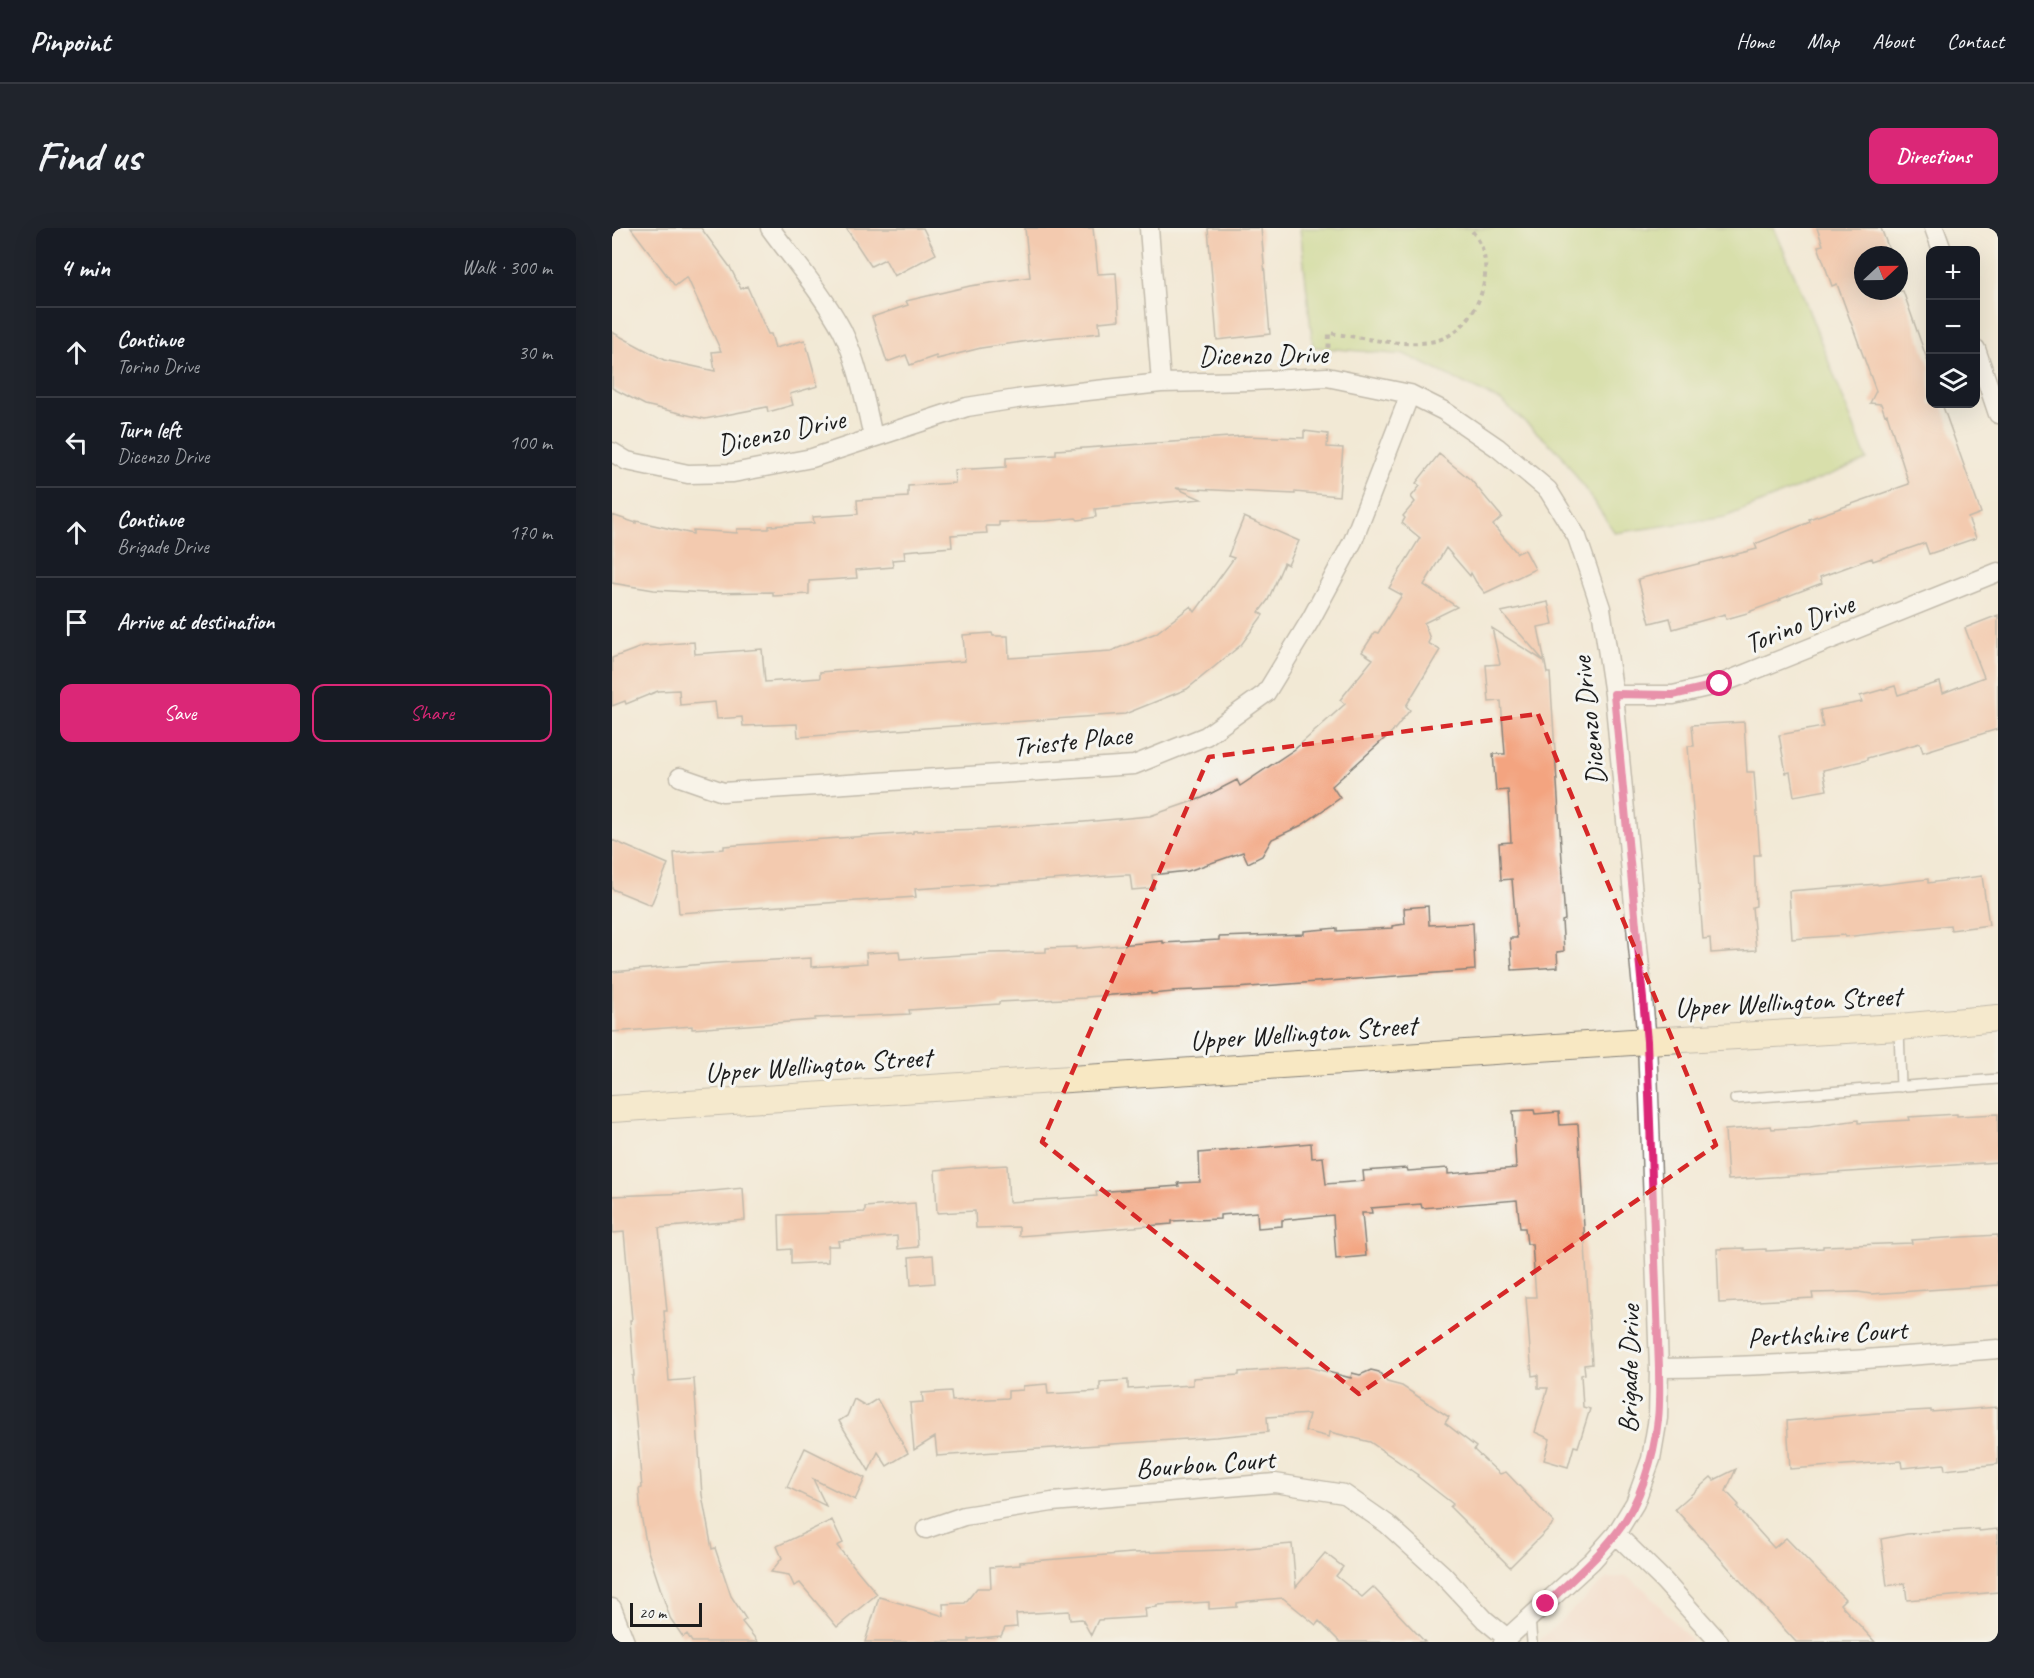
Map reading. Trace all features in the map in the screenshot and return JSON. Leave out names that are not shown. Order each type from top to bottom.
[{"type":"main road","name":"Upper Wellington Street","points":[[612,1109],[1647,1041],[1899,1027],[1998,1018]]},
{"type":"street","points":[[770,228],[819,292],[842,332],[859,376],[873,437]]},
{"type":"street","points":[[1149,228],[1161,383]]},
{"type":"street","points":[[1934,228],[1941,246]]},
{"type":"street","points":[[1978,354],[1998,414]]},
{"type":"street","name":"Dicenzo Drive","points":[[612,452],[627,461],[687,474],[733,473],[812,458],[967,407],[1023,398],[1161,383],[1327,377],[1410,394],[1444,411],[1498,448],[1548,490],[1577,537],[1601,608],[1614,694],[1647,1041]]},
{"type":"street","name":"Trieste Place","points":[[680,777],[723,792],[1134,765],[1206,736],[1266,693],[1311,620],[1353,541],[1410,394]]},
{"type":"street","name":"Torino Drive","points":[[1614,694],[1673,695],[1720,684],[1998,572]]},
{"type":"street","name":"Brigade Drive","points":[[1505,1640],[1592,1561],[1616,1534],[1635,1503],[1651,1459],[1658,1418],[1659,1368],[1647,1041]]},
{"type":"street","name":"Perthshire Court","points":[[1659,1368],[1866,1359],[1998,1349]]},
{"type":"street","name":"Bourbon Court","points":[[926,1529],[964,1516],[1052,1502],[1275,1483],[1344,1494],[1387,1524],[1442,1574],[1505,1640]]},
{"type":"street","points":[[1616,1534],[1665,1581],[1719,1642]]},
{"type":"street","points":[[612,1608],[625,1642]]},
{"type":"lane","points":[[1899,1027],[1901,1087]]},
{"type":"lane","points":[[1735,1099],[1998,1079]]},
{"type":"lane","points":[[1530,1618],[1532,1642]]},
{"type":"path","points":[[1327,377],[1329,333],[1408,344],[1436,341],[1460,328],[1480,301],[1485,272],[1482,248],[1470,228]]},
{"type":"highlighted area","points":[[1538,714],[1716,1145],[1359,1394],[1042,1142],[1209,757]]},
{"type":"shaded area","points":[[1626,1576],[1644,1589],[1693,1642],[1537,1642],[1606,1579]]},
{"type":"green space","points":[[1300,228],[1774,228],[1798,283],[1867,460],[1725,517],[1615,533],[1561,454],[1501,401],[1406,355],[1313,347]]},
{"type":"building","points":[[631,228],[701,228],[730,267],[741,289],[747,286],[768,334],[771,334],[775,348],[805,340],[818,386],[790,394],[793,405],[768,412],[767,407],[705,419],[645,405],[612,388],[612,332],[664,360],[715,371],[712,352],[721,351],[687,277],[675,286]]},
{"type":"building","points":[[846,228],[923,228],[936,254],[894,276],[885,259],[871,266]]},
{"type":"building","points":[[1025,228],[1093,228],[1098,274],[1116,273],[1119,320],[1099,322],[1100,333],[981,348],[937,359],[936,356],[910,365],[906,355],[887,362],[872,317],[908,305],[906,301],[970,286],[1030,277]]},
{"type":"building","points":[[1208,228],[1261,228],[1270,334],[1217,340]]},
{"type":"building","points":[[1817,228],[1881,228],[1888,246],[1854,246],[1854,300],[1906,300],[1926,357],[1926,408],[1943,408],[1981,513],[1968,518],[1976,538],[1929,554],[1925,543],[1873,561],[1872,558],[1820,577],[1822,583],[1751,612],[1726,619],[1725,614],[1673,629],[1670,618],[1650,623],[1638,579],[1757,549],[1755,544],[1810,522],[1809,519],[1909,484],[1887,414],[1885,415],[1881,404],[1870,403],[1876,391],[1837,284],[1832,286],[1818,246],[1823,245]]},
{"type":"building","points":[[1304,431],[1328,434],[1327,447],[1343,448],[1339,496],[1295,492],[1295,494],[1176,488],[1201,499],[1095,509],[1096,517],[1078,520],[1076,518],[999,522],[999,526],[986,526],[987,533],[951,535],[952,547],[904,551],[905,559],[892,560],[893,567],[856,570],[857,578],[809,581],[809,594],[773,596],[773,592],[706,593],[654,590],[612,583],[612,515],[636,523],[636,521],[693,534],[693,530],[737,533],[737,529],[769,529],[769,526],[814,523],[813,517],[858,514],[857,500],[908,497],[908,486],[955,483],[954,470],[1006,467],[1006,458],[1056,455],[1056,450],[1244,436],[1304,438]]},
{"type":"building","points":[[1439,454],[1471,480],[1502,517],[1493,525],[1517,553],[1525,550],[1535,569],[1485,593],[1471,573],[1470,576],[1446,548],[1424,585],[1457,607],[1424,623],[1430,639],[1428,643],[1440,650],[1406,706],[1410,710],[1394,730],[1332,786],[1340,798],[1302,825],[1272,839],[1262,856],[1248,863],[1243,852],[1188,871],[1152,875],[1154,888],[1132,890],[1130,875],[1124,875],[915,889],[916,897],[679,913],[674,853],[724,849],[724,846],[913,833],[913,831],[986,829],[1150,816],[1202,798],[1237,780],[1240,786],[1295,749],[1345,704],[1340,700],[1373,659],[1362,652],[1375,632],[1378,633],[1402,595],[1389,588],[1420,538],[1402,523],[1405,518],[1403,516],[1415,502],[1411,497],[1420,486],[1416,483]]},
{"type":"building","points":[[1244,517],[1299,541],[1288,565],[1284,563],[1268,600],[1259,612],[1263,615],[1241,645],[1187,689],[1125,714],[798,737],[797,724],[743,726],[742,717],[717,719],[715,702],[680,705],[679,690],[658,691],[626,704],[625,701],[612,706],[612,658],[644,646],[694,642],[695,654],[762,649],[765,682],[820,678],[820,672],[965,661],[963,635],[992,633],[993,636],[1008,636],[1009,658],[1111,651],[1156,633],[1191,606],[1195,612],[1234,558],[1228,556]]},
{"type":"building","points":[[1548,602],[1553,624],[1538,627],[1547,673],[1550,673],[1563,876],[1564,951],[1557,952],[1558,967],[1512,970],[1510,938],[1517,938],[1512,879],[1501,880],[1499,843],[1511,842],[1508,790],[1496,791],[1493,754],[1505,754],[1501,701],[1489,702],[1486,665],[1500,664],[1492,628],[1544,661],[1501,612]]},
{"type":"building","points":[[1998,615],[1998,729],[1923,752],[1920,743],[1867,758],[1867,760],[1823,770],[1827,790],[1794,796],[1790,772],[1786,773],[1779,735],[1823,727],[1820,710],[1862,702],[1860,696],[1895,686],[1898,695],[1940,682],[1943,693],[1984,677],[1965,628]]},
{"type":"building","points":[[1744,722],[1747,772],[1754,772],[1760,855],[1754,855],[1756,906],[1752,907],[1756,950],[1711,953],[1710,938],[1703,939],[1688,746],[1694,746],[1692,725]]},
{"type":"building","points":[[612,840],[668,864],[651,905],[612,889]]},
{"type":"building","points":[[1982,876],[1989,925],[1951,930],[1950,925],[1845,937],[1845,935],[1792,939],[1789,891],[1928,879],[1928,883]]},
{"type":"building","points":[[1428,906],[1429,925],[1473,923],[1475,970],[1151,994],[1151,992],[999,1002],[999,1004],[909,1010],[910,1014],[815,1018],[815,1020],[692,1029],[692,1026],[612,1032],[612,972],[811,958],[811,967],[867,963],[866,953],[899,951],[900,959],[1046,952],[1046,948],[1076,947],[1076,949],[1163,941],[1163,943],[1219,940],[1219,937],[1304,934],[1304,931],[1337,928],[1337,931],[1392,928],[1392,926],[1405,924],[1404,908]]},
{"type":"building","points":[[1534,1110],[1535,1114],[1559,1112],[1560,1125],[1578,1124],[1592,1364],[1584,1365],[1585,1374],[1581,1375],[1583,1407],[1590,1409],[1578,1447],[1574,1446],[1568,1467],[1544,1460],[1550,1439],[1535,1432],[1548,1388],[1538,1388],[1538,1375],[1532,1376],[1526,1297],[1536,1297],[1532,1244],[1527,1244],[1525,1228],[1520,1228],[1517,1200],[1422,1208],[1421,1204],[1371,1208],[1372,1213],[1362,1213],[1366,1256],[1336,1259],[1333,1215],[1282,1220],[1282,1226],[1258,1228],[1257,1212],[1220,1215],[1220,1219],[1172,1221],[1172,1224],[1019,1236],[1019,1227],[976,1228],[975,1211],[937,1213],[935,1170],[972,1167],[1007,1165],[1009,1202],[1097,1196],[1096,1192],[1179,1186],[1178,1183],[1200,1182],[1199,1153],[1311,1143],[1312,1158],[1323,1157],[1326,1184],[1364,1181],[1363,1171],[1448,1168],[1448,1174],[1516,1168],[1513,1111]]},
{"type":"building","points":[[1957,1114],[1957,1116],[1998,1114],[1998,1162],[1728,1180],[1725,1130],[1771,1126],[1772,1129],[1810,1127],[1858,1120],[1858,1123],[1910,1120],[1909,1117]]},
{"type":"building","points":[[743,1188],[745,1220],[659,1228],[667,1311],[664,1311],[669,1381],[694,1379],[702,1495],[712,1549],[715,1548],[731,1596],[746,1619],[742,1622],[758,1642],[692,1642],[687,1634],[683,1637],[670,1618],[647,1548],[641,1515],[639,1489],[642,1488],[632,1376],[634,1376],[630,1320],[632,1320],[624,1232],[613,1233],[612,1196],[692,1193]]},
{"type":"building","points":[[915,1203],[918,1247],[898,1249],[897,1236],[838,1241],[839,1246],[828,1246],[828,1262],[791,1264],[791,1249],[780,1250],[779,1215],[865,1212],[865,1207]]},
{"type":"building","points":[[1998,1235],[1998,1285],[1871,1294],[1812,1293],[1813,1298],[1719,1303],[1717,1249],[1744,1248],[1744,1250],[1766,1249],[1766,1251],[1823,1248],[1823,1246],[1912,1243],[1911,1240]]},
{"type":"building","points":[[933,1255],[935,1283],[911,1285],[909,1257]]},
{"type":"building","points":[[1308,1367],[1351,1378],[1352,1373],[1360,1375],[1371,1370],[1379,1372],[1387,1382],[1402,1386],[1449,1417],[1445,1423],[1476,1447],[1474,1450],[1500,1474],[1506,1472],[1554,1523],[1510,1567],[1450,1507],[1453,1504],[1418,1475],[1370,1442],[1330,1432],[1329,1437],[1305,1431],[1309,1414],[1267,1417],[1268,1432],[1216,1437],[937,1456],[935,1437],[914,1450],[910,1403],[923,1402],[922,1393],[951,1391],[952,1401],[1008,1398],[1008,1391],[1023,1390],[1023,1386],[1047,1384],[1048,1394],[1100,1391],[1100,1382],[1128,1380],[1128,1389],[1193,1385],[1193,1378]]},
{"type":"building","points":[[854,1399],[866,1406],[877,1399],[908,1453],[887,1466],[878,1452],[869,1471],[839,1421],[847,1416]]},
{"type":"building","points":[[1998,1407],[1998,1464],[1945,1470],[1944,1464],[1902,1468],[1901,1461],[1790,1469],[1787,1421],[1877,1413]]},
{"type":"building","points":[[805,1448],[865,1478],[855,1500],[813,1479],[826,1506],[787,1487]]},
{"type":"building","points":[[1736,1469],[1726,1491],[1739,1505],[1737,1507],[1774,1548],[1786,1538],[1845,1599],[1840,1604],[1875,1642],[1796,1642],[1675,1509],[1711,1477],[1714,1480]]},
{"type":"building","points":[[832,1520],[843,1543],[837,1546],[877,1594],[837,1627],[800,1583],[794,1586],[789,1575],[771,1572],[782,1558],[777,1546]]},
{"type":"building","points":[[1979,1529],[1979,1531],[1998,1529],[1998,1592],[1907,1600],[1905,1583],[1887,1586],[1881,1539],[1907,1534]]},
{"type":"building","points":[[1292,1544],[1296,1587],[1325,1553],[1343,1567],[1336,1576],[1362,1597],[1373,1587],[1425,1642],[1340,1642],[1319,1621],[1316,1625],[1283,1598],[1237,1603],[1237,1607],[1209,1609],[1209,1602],[1157,1605],[1157,1607],[1145,1608],[1146,1617],[1098,1620],[1091,1635],[1082,1619],[1070,1620],[1069,1611],[1016,1614],[1017,1627],[1005,1628],[1001,1636],[969,1639],[969,1642],[865,1642],[879,1597],[944,1616],[943,1604],[965,1603],[977,1588],[991,1588],[990,1567],[1020,1565],[1020,1562],[1132,1553],[1224,1550]]},
{"type":"route","points":[[1546,1604],[1592,1561],[1616,1534],[1635,1503],[1651,1459],[1658,1418],[1659,1368],[1647,1041],[1614,694],[1673,695],[1720,684]]}]
